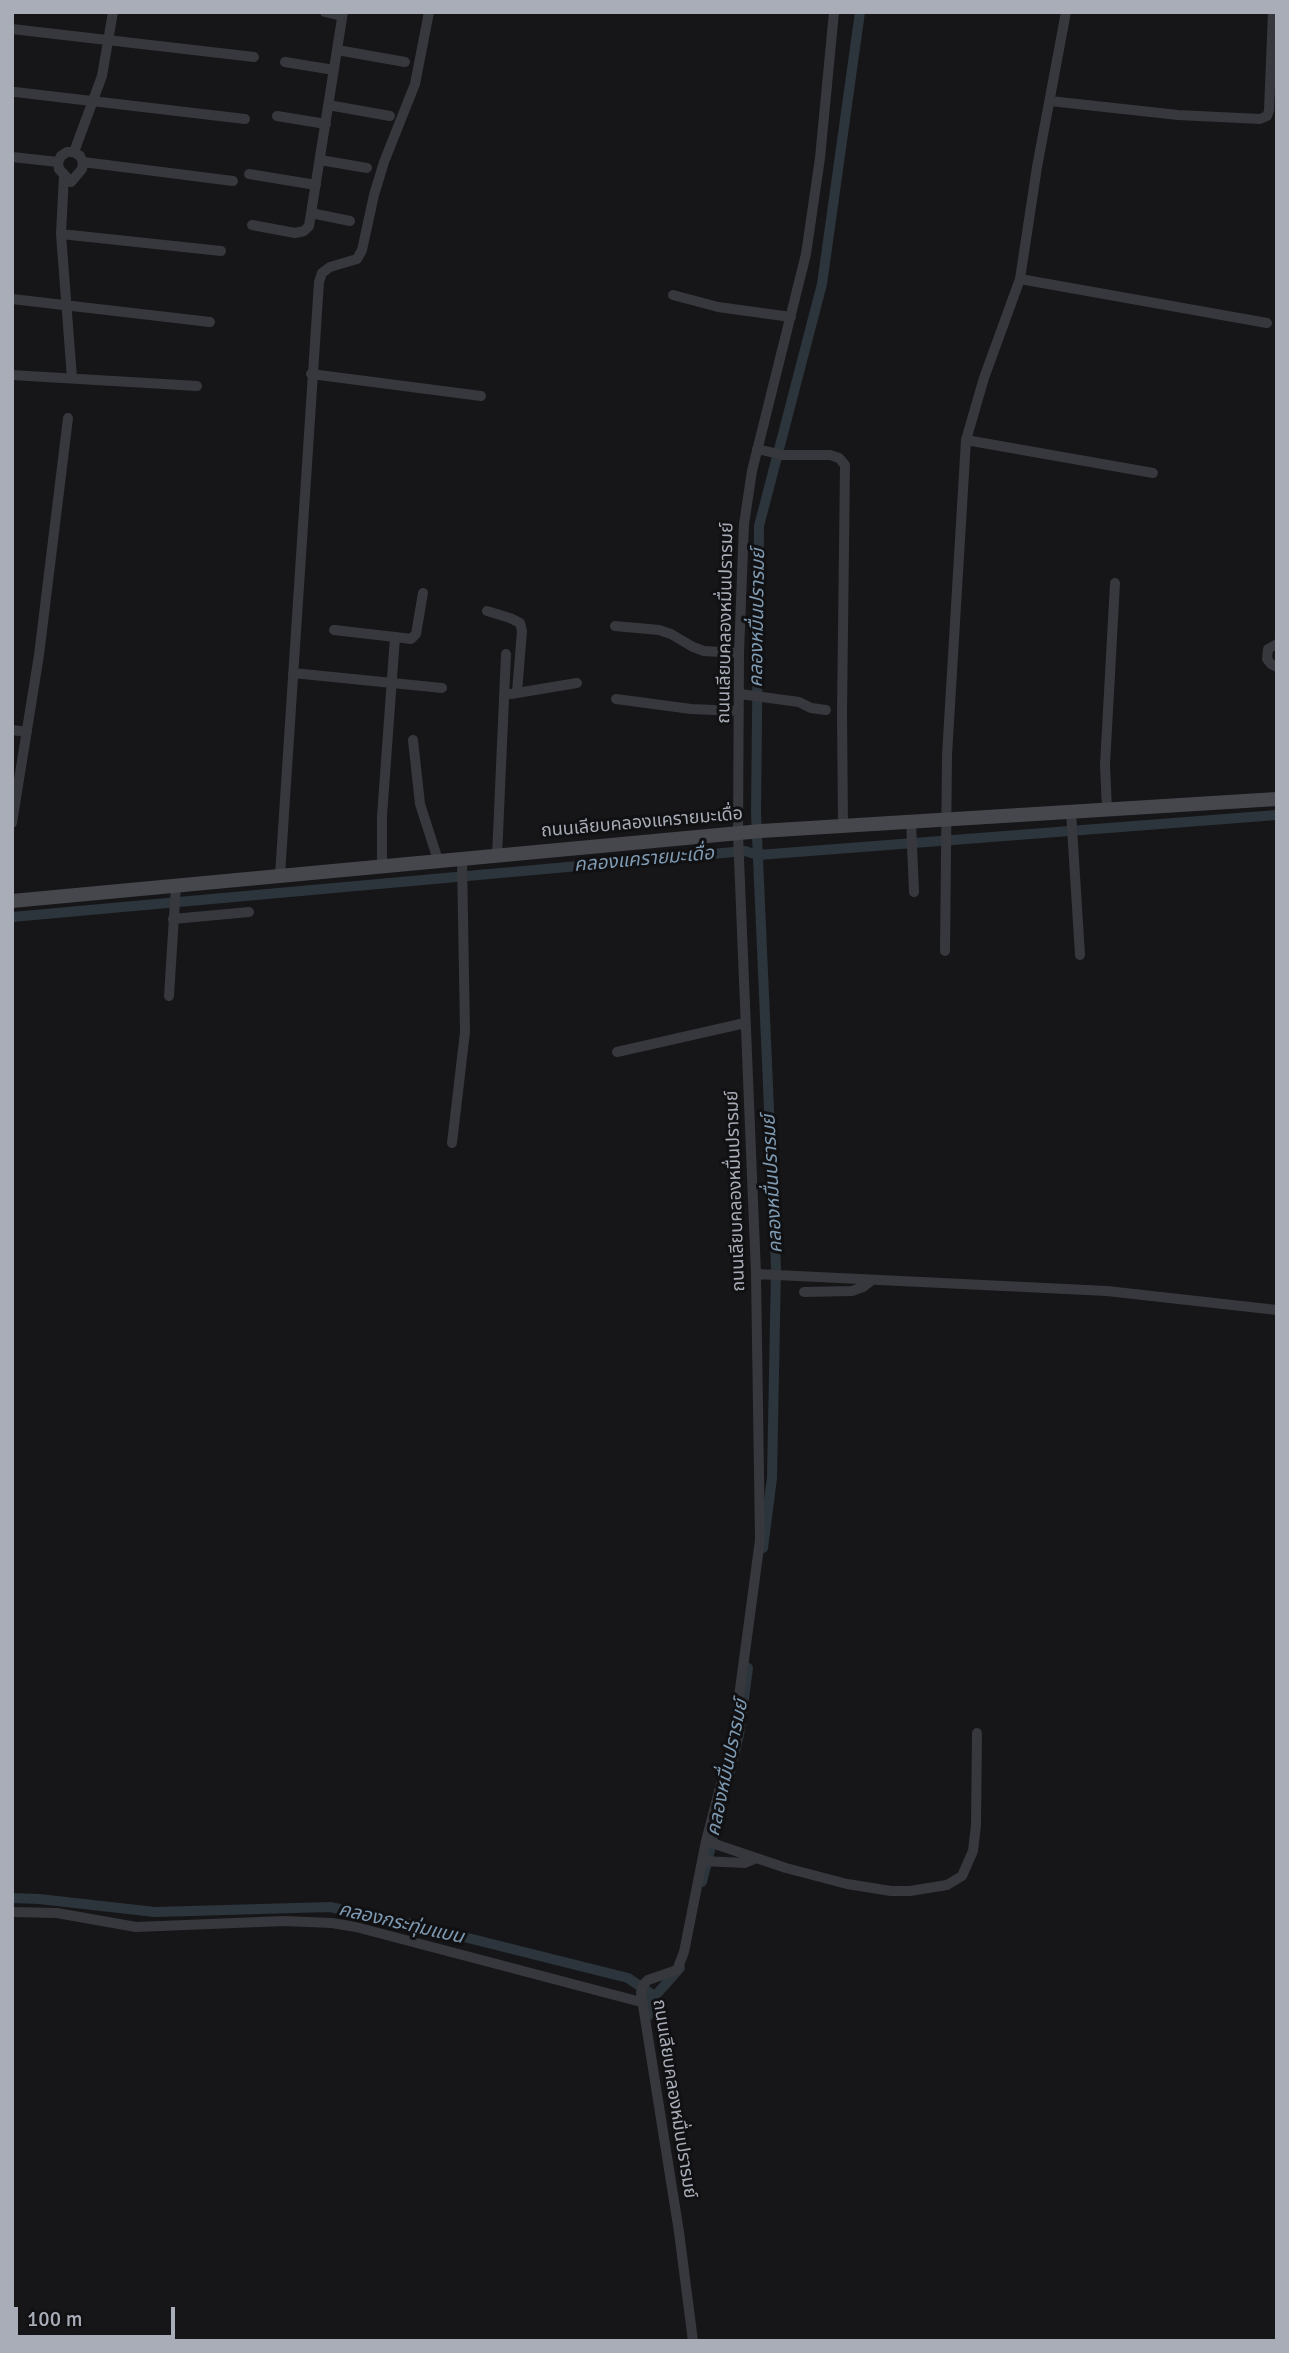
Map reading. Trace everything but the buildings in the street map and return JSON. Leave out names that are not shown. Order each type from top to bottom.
[{"type":"street","points":[[74,152],[102,76],[113,12]]},
{"type":"street","points":[[252,225],[295,233],[304,232],[309,226],[343,14],[325,12]]},
{"type":"street","points":[[280,875],[319,282],[322,273],[330,267],[357,259],[362,250],[384,162],[415,84],[429,12]]},
{"type":"street","name":"ถนนเลียบคลองหมื่นปรารมย์","points":[[693,2341],[642,1993],[649,1980],[672,1973],[680,1966],[734,1734],[760,1541],[765,1274],[746,1023],[739,857],[747,835],[739,711],[744,524],[757,449],[806,254],[820,158],[834,12]]},
{"type":"street","points":[[945,951],[945,830],[956,583],[966,440],[984,378],[1020,279],[1066,12]]},
{"type":"street","points":[[1050,101],[1178,115],[1260,119],[1267,116],[1269,111],[1273,12]]},
{"type":"street","points":[[12,29],[254,57]]},
{"type":"street","points":[[337,50],[405,62]]},
{"type":"street","points":[[285,62],[334,70]]},
{"type":"street","points":[[15,92],[245,119]]},
{"type":"street","points":[[328,105],[390,116]]},
{"type":"street","points":[[277,116],[326,124]]},
{"type":"street","points":[[67,152],[74,152],[83,162],[82,169],[71,182],[59,169],[58,162],[67,152]]},
{"type":"street","points":[[12,157],[58,162]]},
{"type":"street","points":[[320,160],[367,169]]},
{"type":"street","points":[[83,162],[233,181]]},
{"type":"street","points":[[249,174],[316,185]]},
{"type":"street","points":[[64,175],[61,234],[72,378]]},
{"type":"street","points":[[311,213],[350,221]]},
{"type":"street","points":[[61,234],[221,251]]},
{"type":"street","points":[[1020,279],[1267,323]]},
{"type":"street","points":[[673,295],[718,307],[791,317]]},
{"type":"street","points":[[12,299],[210,322]]},
{"type":"street","points":[[312,374],[481,396]]},
{"type":"street","points":[[12,375],[197,386]]},
{"type":"street","points":[[12,823],[27,732],[68,418]]},
{"type":"street","points":[[966,440],[1153,473]]},
{"type":"street","points":[[757,449],[783,455],[830,455],[839,458],[845,465],[843,826]]},
{"type":"street","points":[[1107,810],[1105,765],[1115,583]]},
{"type":"street","points":[[334,630],[411,639],[416,634],[423,593]]},
{"type":"street","points":[[487,611],[520,623],[522,631],[517,692]]},
{"type":"street","points":[[615,626],[659,630],[704,651],[739,653]]},
{"type":"street","points":[[382,866],[382,816],[395,637]]},
{"type":"street","points":[[1277,643],[1268,649],[1267,659],[1277,667]]},
{"type":"street","points":[[497,856],[506,654]]},
{"type":"street","points":[[293,673],[442,688]]},
{"type":"street","points":[[504,697],[517,692],[577,683]]},
{"type":"street","points":[[740,694],[799,702],[811,708],[827,710]]},
{"type":"street","points":[[616,699],[739,711]]},
{"type":"street","points":[[12,730],[27,732]]},
{"type":"street","points":[[413,740],[420,804],[438,860]]},
{"type":"street","name":"ถนนเลียบคลองแครายมะเดื่อ","points":[[12,901],[175,897],[280,875],[438,860],[463,870],[497,856],[843,826],[911,832],[945,830],[1072,817],[1107,810],[1277,799]]},
{"type":"street","points":[[1072,817],[1080,955]]},
{"type":"street","points":[[911,832],[914,891]]},
{"type":"street","points":[[452,1143],[465,1032],[463,870]]},
{"type":"street","points":[[169,996],[175,897]]},
{"type":"street","points":[[173,919],[248,912]]},
{"type":"street","points":[[617,1052],[746,1023]]},
{"type":"street","points":[[765,1274],[1107,1291],[1277,1311]]},
{"type":"street","points":[[804,1292],[852,1291],[872,1280]]},
{"type":"street","points":[[709,1842],[820,1878],[891,1891],[947,1885],[957,1880],[973,1852],[977,1732]]},
{"type":"street","points":[[705,1861],[745,1863],[757,1858]]},
{"type":"street","points":[[12,1912],[57,1913],[136,1927],[332,1923],[642,1993]]},
{"type":"waterway","name":"คลองหมื่นปรารมย์","points":[[763,1548],[772,1478],[776,1268],[756,813],[759,526],[822,284],[860,12]]},
{"type":"waterway","name":"คลองแครายมะเดื่อ","points":[[12,917],[745,851],[758,855],[1277,815]]},
{"type":"waterway","name":"คลองหมื่นปรารมย์","points":[[702,1882],[739,1735],[748,1668]]},
{"type":"waterway","name":"คลองกระทุ่มแบน","points":[[12,1898],[155,1912],[330,1907],[416,1925],[628,1978],[650,1993]]},
{"type":"waterway","name":"คลองหมื่นปรารมย์","points":[[648,2016],[647,2005],[680,1968]]}]
